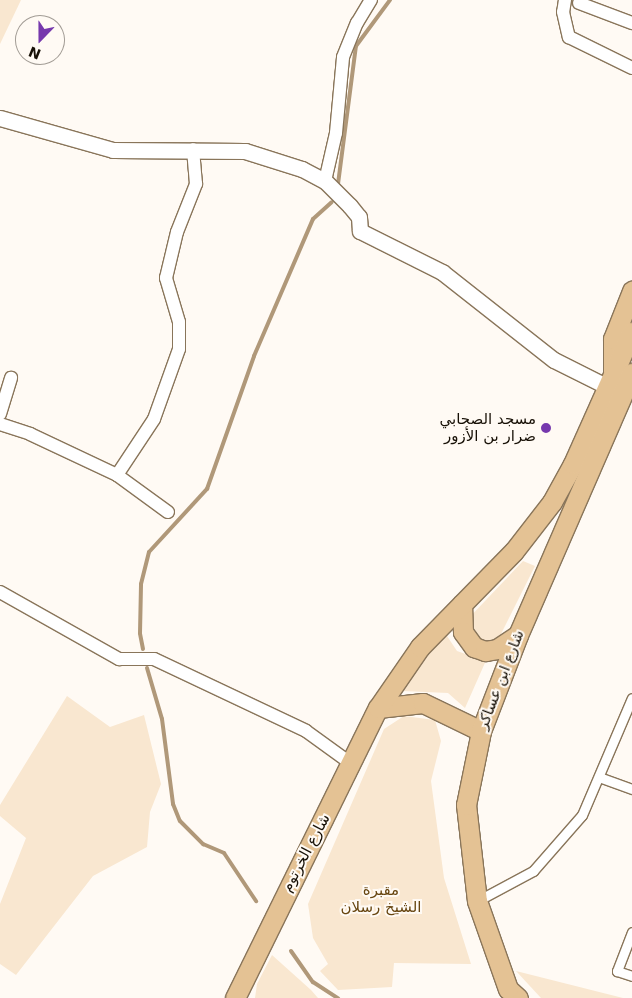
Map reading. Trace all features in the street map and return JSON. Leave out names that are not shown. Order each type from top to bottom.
[{"type":"main road","points":[[618,378],[613,339],[632,291]]},
{"type":"main road","name":"شارع ابن عساكر","points":[[511,995],[477,901],[466,806],[481,731],[618,378],[632,332]]},
{"type":"main road","name":"شارع ابن عساكر","points":[[378,708],[420,647],[514,551],[552,502],[618,378]]},
{"type":"main road","points":[[462,604],[463,632],[474,646],[485,651],[497,649],[518,635]]},
{"type":"main road","points":[[378,708],[423,703],[481,731]]},
{"type":"main road","name":"شارع الخرتوم","points":[[235,998],[254,964],[279,905],[352,765],[378,708]]},
{"type":"main road","points":[[246,998],[254,964]]},
{"type":"street","points":[[324,182],[336,133],[343,57],[357,22],[371,0]]},
{"type":"street","points":[[565,0],[565,26],[569,37],[577,44],[632,68]]},
{"type":"street","points":[[565,26],[580,1],[632,24]]},
{"type":"street","points":[[0,118],[113,150],[153,152],[193,149],[229,150],[265,155],[302,169],[324,182],[360,217],[360,231],[442,272],[554,360],[618,378]]},
{"type":"street","points":[[116,475],[154,419],[178,349],[179,322],[166,278],[177,232],[196,184],[193,149]]},
{"type":"street","points":[[0,414],[11,378]]},
{"type":"street","points":[[0,424],[30,434],[116,475],[168,512]]},
{"type":"street","points":[[0,592],[119,659],[154,659],[306,731],[352,765]]},
{"type":"street","points":[[477,901],[533,871],[582,816],[632,698]]},
{"type":"street","points":[[599,777],[632,789]]},
{"type":"street","points":[[632,932],[617,971],[632,976]]},
{"type":"green space","points":[[0,0],[21,0],[0,44]]},
{"type":"green space","points":[[523,561],[535,566],[498,640],[485,642],[471,632],[466,621]]},
{"type":"green space","points":[[441,627],[457,651],[477,658],[488,656],[465,708],[448,693],[403,691]]},
{"type":"green space","points":[[67,696],[110,727],[144,715],[161,784],[150,812],[147,847],[93,876],[16,975],[0,964],[0,904],[26,838],[0,816],[0,805]]},
{"type":"green space","name":"مقبرة الشيخ رسلان","points":[[404,716],[435,720],[441,741],[431,781],[444,878],[471,964],[394,963],[392,987],[338,990],[320,971],[328,964],[313,938],[308,904],[384,729]]},
{"type":"green space","points":[[272,955],[318,998],[255,998],[257,984]]},
{"type":"green space","points":[[516,971],[623,998],[541,998]]},
{"type":"waterway","points":[[338,184],[356,46],[390,0]]},
{"type":"waterway","points":[[143,649],[140,633],[141,584],[149,552],[207,489],[254,356],[313,219],[332,202]]},
{"type":"waterway","points":[[147,668],[162,719],[173,804],[180,821],[203,844],[224,853],[256,901]]},
{"type":"waterway","points":[[291,951],[313,982],[338,998]]},
{"type":"place","name":"مسجد الصحابي ضرار بن الأزور","points":[[546,428]]}]
